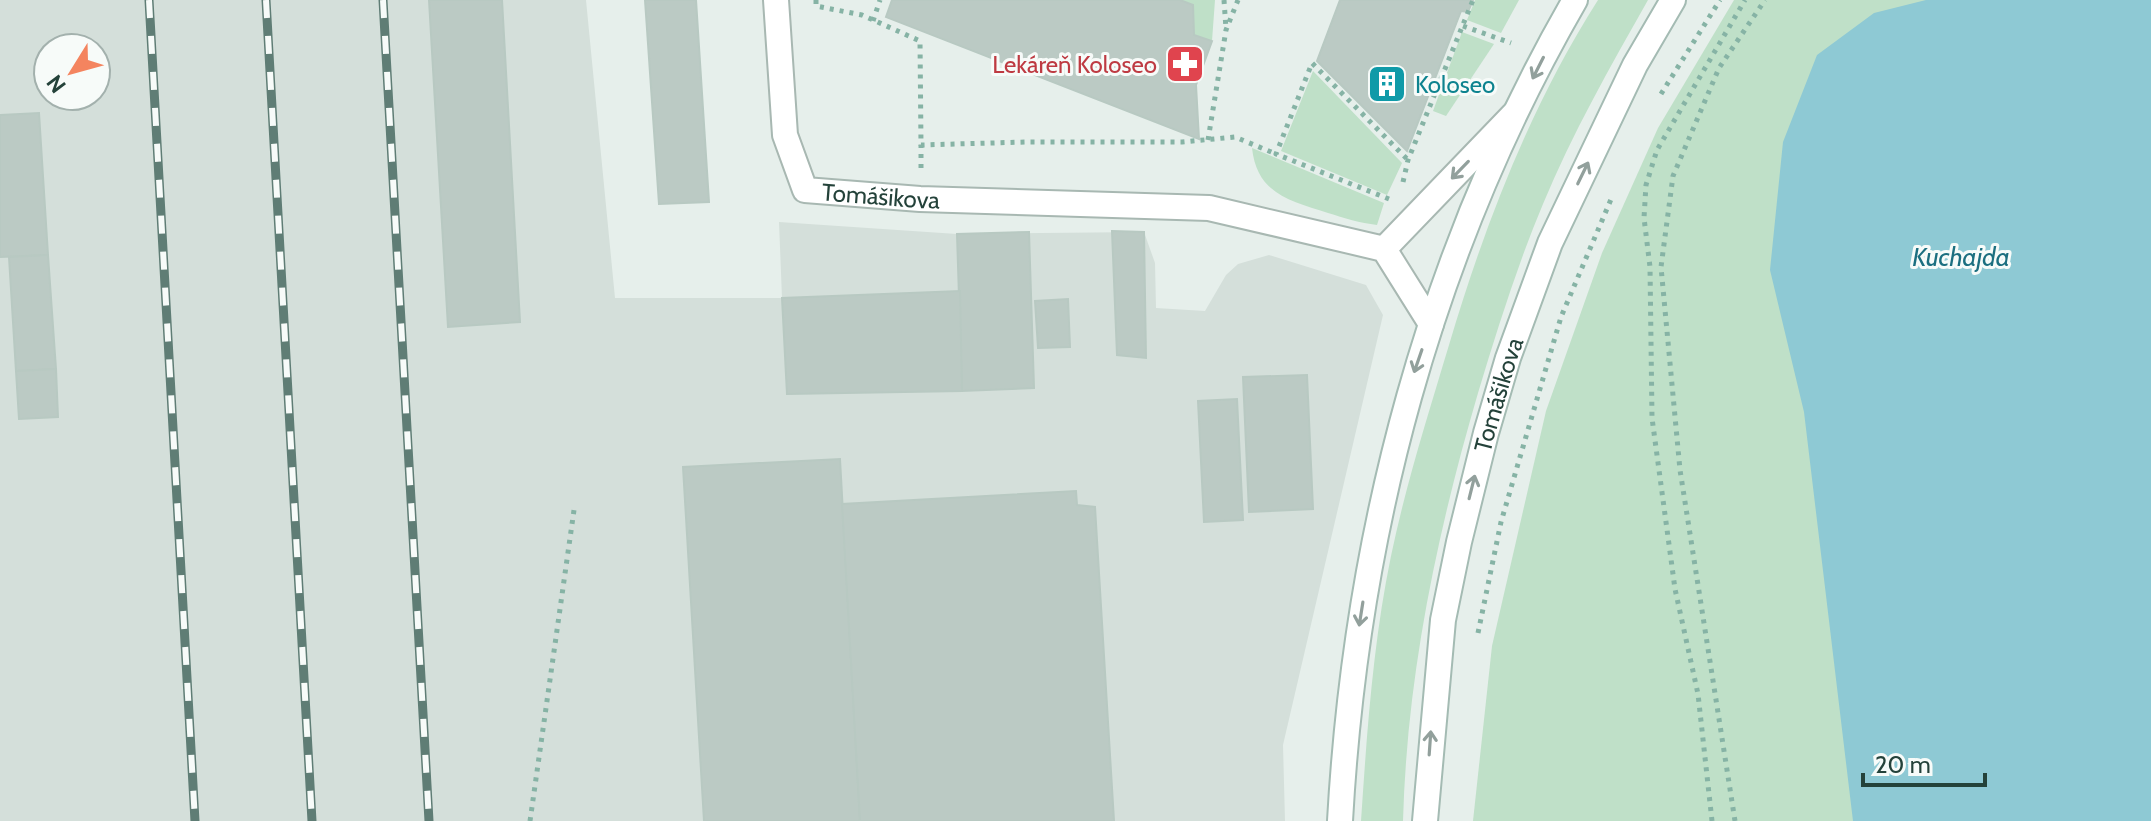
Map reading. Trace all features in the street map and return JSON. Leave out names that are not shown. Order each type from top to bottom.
[{"type":"main road","name":"Tomášikova","points":[[776,0],[785,135],[805,190],[920,199],[1209,208],[1384,249]]},
{"type":"main road","points":[[1340,821],[1350,692],[1365,590],[1385,485],[1414,375],[1465,224],[1515,114],[1575,0]]},
{"type":"main road","name":"Tomášikova","points":[[1425,821],[1443,620],[1459,542],[1508,358],[1550,243],[1635,65],[1673,0]]},
{"type":"main road","points":[[1431,324],[1384,249],[1515,114]]},
{"type":"path","points":[[816,0],[816,6],[862,15],[920,41],[921,145],[1182,142],[1235,137],[1399,203]]},
{"type":"path","points":[[873,21],[880,0]]},
{"type":"path","points":[[1224,0],[1226,30]]},
{"type":"path","points":[[1208,140],[1226,30],[1238,0]]},
{"type":"path","points":[[1402,189],[1408,160],[1473,0]]},
{"type":"path","points":[[1653,106],[1720,0]]},
{"type":"path","points":[[1712,821],[1698,694],[1675,589],[1652,418],[1650,267],[1644,218],[1646,185],[1657,150],[1745,0]]},
{"type":"path","points":[[1735,821],[1680,470],[1661,267],[1673,176],[1719,68],[1765,0]]},
{"type":"path","points":[[1463,26],[1511,43]]},
{"type":"path","points":[[1276,154],[1312,63],[1408,160]]},
{"type":"path","points":[[1478,635],[1501,522],[1561,317],[1615,190]]},
{"type":"path","points":[[530,821],[574,510]]},
{"type":"shaded area","points":[[0,0],[586,0],[615,298],[782,298],[779,222],[957,234],[1144,232],[1155,263],[1156,308],[1205,311],[1226,275],[1238,264],[1269,255],[1366,285],[1383,315],[1283,745],[1285,821],[0,821]]},
{"type":"green space","points":[[1180,0],[1215,0],[1212,41],[1194,35],[1193,5]]},
{"type":"green space","points":[[1475,0],[1519,0],[1501,33],[1467,20]]},
{"type":"green space","points":[[1598,0],[1648,0],[1554,178],[1516,274],[1478,393],[1437,551],[1427,605],[1411,712],[1403,821],[1361,821],[1368,721],[1385,589],[1418,450],[1463,300],[1494,211],[1530,124]]},
{"type":"green space","points":[[1734,0],[2151,0],[2151,821],[1473,821],[1492,646],[1546,411],[1602,253],[1658,128]]},
{"type":"green space","points":[[1462,32],[1494,44],[1446,116],[1433,111]]},
{"type":"green space","points":[[1313,71],[1402,163],[1387,195],[1281,151]]},
{"type":"green space","points":[[1252,148],[1384,203],[1377,225],[1314,209],[1278,193],[1261,176]]},
{"type":"water","name":"Kuchajda","points":[[1926,0],[2151,0],[2151,821],[1853,821],[1804,412],[1770,270],[1783,142],[1817,55],[1874,13]]},
{"type":"building","points":[[429,0],[502,0],[520,322],[448,327]]},
{"type":"building","points":[[645,0],[696,0],[709,202],[659,204]]},
{"type":"building","points":[[892,0],[1180,0],[1193,5],[1194,35],[1212,41],[1196,85],[1199,139],[886,17]]},
{"type":"building","name":"Koloseo","points":[[1340,0],[1473,0],[1468,12],[1461,11],[1407,151],[1317,61]]},
{"type":"building","points":[[39,113],[48,255],[0,257],[0,115]]},
{"type":"building","points":[[1112,231],[1144,232],[1146,358],[1117,355]]},
{"type":"building","points":[[1029,232],[1034,388],[962,391],[957,234]]},
{"type":"building","points":[[48,255],[56,369],[16,371],[9,257]]},
{"type":"building","points":[[960,291],[962,391],[787,394],[782,298]]},
{"type":"building","points":[[1068,299],[1070,347],[1038,348],[1035,301]]},
{"type":"building","points":[[56,369],[58,417],[19,419],[16,371]]},
{"type":"building","points":[[1307,375],[1313,509],[1249,512],[1243,377]]},
{"type":"building","points":[[1237,399],[1243,520],[1204,522],[1198,401]]},
{"type":"building","points":[[840,459],[860,821],[704,821],[683,467]]},
{"type":"building","points":[[1076,491],[1077,505],[1095,507],[1114,821],[860,821],[842,504]]},
{"type":"railway","points":[[149,0],[195,821]]},
{"type":"railway","points":[[266,0],[312,821]]},
{"type":"railway","points":[[383,0],[429,821]]},
{"type":"place","name":"Lekáreň Koloseo","points":[[1185,64]]},
{"type":"place","name":"Koloseo","points":[[1387,84]]}]
